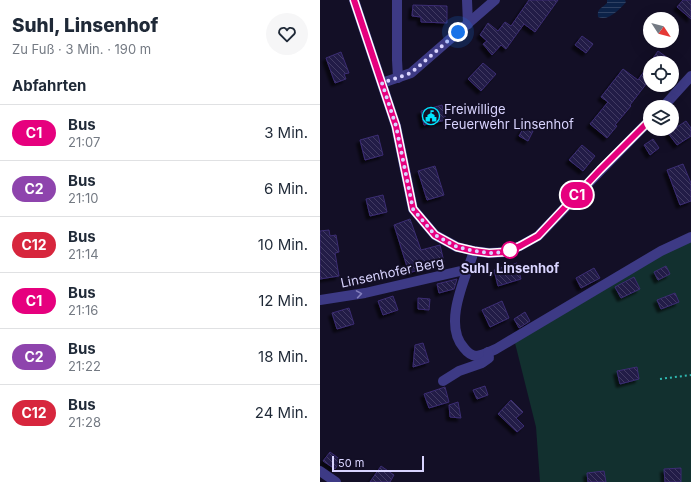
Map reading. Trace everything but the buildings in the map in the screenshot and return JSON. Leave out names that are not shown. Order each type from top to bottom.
[{"type":"street","points":[[354,0],[396,126],[413,209],[435,235],[457,247],[489,253],[506,252],[538,236],[643,127]]},
{"type":"street","points":[[398,0],[398,78]]},
{"type":"street","points":[[467,0],[468,24]]},
{"type":"street","points":[[382,83],[411,73],[495,0]]},
{"type":"street","points":[[669,100],[691,76]]},
{"type":"street","points":[[474,251],[455,309],[455,328],[461,345],[469,354],[477,356],[492,350],[661,251],[691,237]]},
{"type":"street","name":"Linsenhofer Berg","points":[[320,300],[365,293],[468,269]]},
{"type":"street","points":[[443,381],[459,371],[482,363],[489,358],[492,350]]},
{"type":"street","points":[[320,471],[336,482]]},
{"type":"path","points":[[660,379],[691,374]]},
{"type":"green space","points":[[691,237],[691,482],[540,482],[536,427],[514,339]]},
{"type":"water","points":[[607,0],[625,0],[626,2],[610,16],[606,18],[598,17],[599,10],[607,3]]},
{"type":"bus line","name":"C1","points":[[354,0],[396,126],[413,209],[435,235],[457,247],[489,253],[506,252],[538,236],[643,127]]},
{"type":"place","name":"Freiwillige Feuerwehr Linsenhof","points":[[431,116]]},
{"type":"place","name":"Suhl, Linsenhof","points":[[510,250]]},
{"type":"route","points":[[458,32],[411,73],[382,83],[396,126],[413,209],[435,235],[457,247],[489,253],[506,252],[513,249],[510,250]]}]
